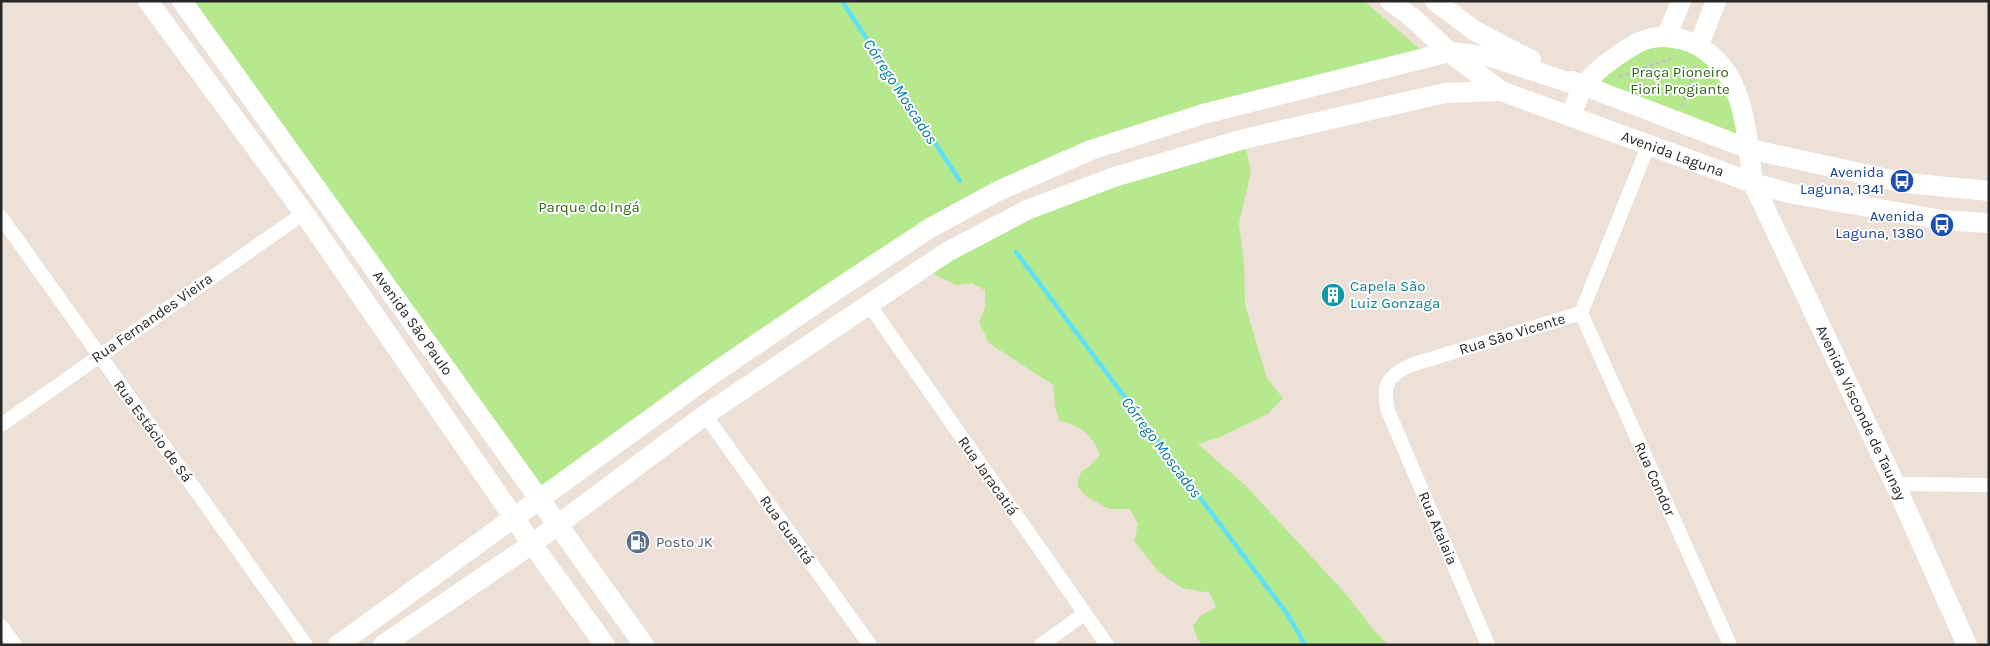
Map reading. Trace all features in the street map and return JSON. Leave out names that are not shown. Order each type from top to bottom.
[{"type":"main road","name":"Avenida São Paulo","points":[[182,1],[644,645]]},
{"type":"main road","name":"Avenida Laguna","points":[[1390,1],[1413,18],[1449,52],[1501,91],[1753,183],[1788,193],[1942,220],[1989,223]]},
{"type":"main road","name":"Avenida Laguna","points":[[1435,1],[1475,32],[1583,87],[1749,149],[1906,183],[1989,191]]},
{"type":"main road","points":[[1667,36],[1681,1]]},
{"type":"main road","points":[[1699,45],[1716,1]]},
{"type":"main road","name":"Avenida São Paulo","points":[[150,4],[304,213],[532,544],[605,645]]},
{"type":"main road","points":[[150,4],[168,17],[191,46],[199,47],[210,42]]},
{"type":"main road","points":[[1571,115],[1583,87],[1599,69],[1631,46],[1649,38],[1667,36],[1699,45],[1712,55],[1728,76],[1738,102],[1749,149],[1753,183]]},
{"type":"main road","points":[[338,645],[711,376],[833,292],[930,228],[1000,190],[1091,150],[1203,114],[1449,52],[1490,57],[1583,87]]},
{"type":"main road","points":[[195,66],[213,67],[222,71],[251,97]]},
{"type":"main road","points":[[383,645],[532,544],[705,416],[949,251],[1019,214],[1114,177],[1244,139],[1445,92],[1501,91]]},
{"type":"main road","name":"Avenida Visconde de Taunay","points":[[1753,183],[1895,484],[1967,645]]},
{"type":"street","name":"Rua São Vicente","points":[[1388,411],[1385,389],[1389,380],[1396,372],[1411,365],[1581,313],[1650,144]]},
{"type":"street","name":"Rua Fernandes Vieira","points":[[1,425],[98,355],[304,213]]},
{"type":"street","name":"Rua Estácio de Sá","points":[[1,217],[306,645]]},
{"type":"street","name":"Rua Jaracatiá","points":[[870,306],[1107,645]]},
{"type":"street","name":"Rua Condor","points":[[1581,313],[1730,645]]},
{"type":"street","name":"Rua Atalaia","points":[[1388,411],[1488,645]]},
{"type":"street","name":"Rua Guaritá","points":[[705,416],[870,645]]},
{"type":"street","points":[[1895,484],[1989,485]]},
{"type":"street","points":[[1041,645],[1084,614]]},
{"type":"street","points":[[1,626],[15,645]]},
{"type":"green space","name":"Parque do Ingá","points":[[189,1],[1364,1],[1421,50],[1000,187],[539,494]]},
{"type":"green space","name":"Praça Pioneiro Fiori Progiante","points":[[1649,38],[1712,55],[1749,149],[1583,87]]},
{"type":"green space","points":[[1245,143],[1251,172],[1239,224],[1244,262],[1245,305],[1267,378],[1283,398],[1268,414],[1220,437],[1198,444],[1245,485],[1345,593],[1388,645],[1202,645],[1197,638],[1193,626],[1201,615],[1216,608],[1210,593],[1182,588],[1159,572],[1134,541],[1138,524],[1130,509],[1109,509],[1087,497],[1077,486],[1081,472],[1091,465],[1100,454],[1089,436],[1074,426],[1059,420],[1055,407],[1053,385],[989,343],[979,322],[985,308],[985,290],[972,283],[956,285],[924,269],[1029,212]]},
{"type":"waterway","name":"Córrego Moscados","points":[[842,1],[960,181]]},
{"type":"waterway","name":"Córrego Moscados","points":[[1016,252],[1288,615],[1305,645]]},
{"type":"place","name":"Avenida Laguna, 1341","points":[[1902,181]]},
{"type":"place","name":"Avenida Laguna, 1380","points":[[1942,225]]},
{"type":"place","name":"Capela São Luiz Gonzaga","points":[[1333,295]]},
{"type":"place","name":"Posto JK","points":[[638,542]]}]
